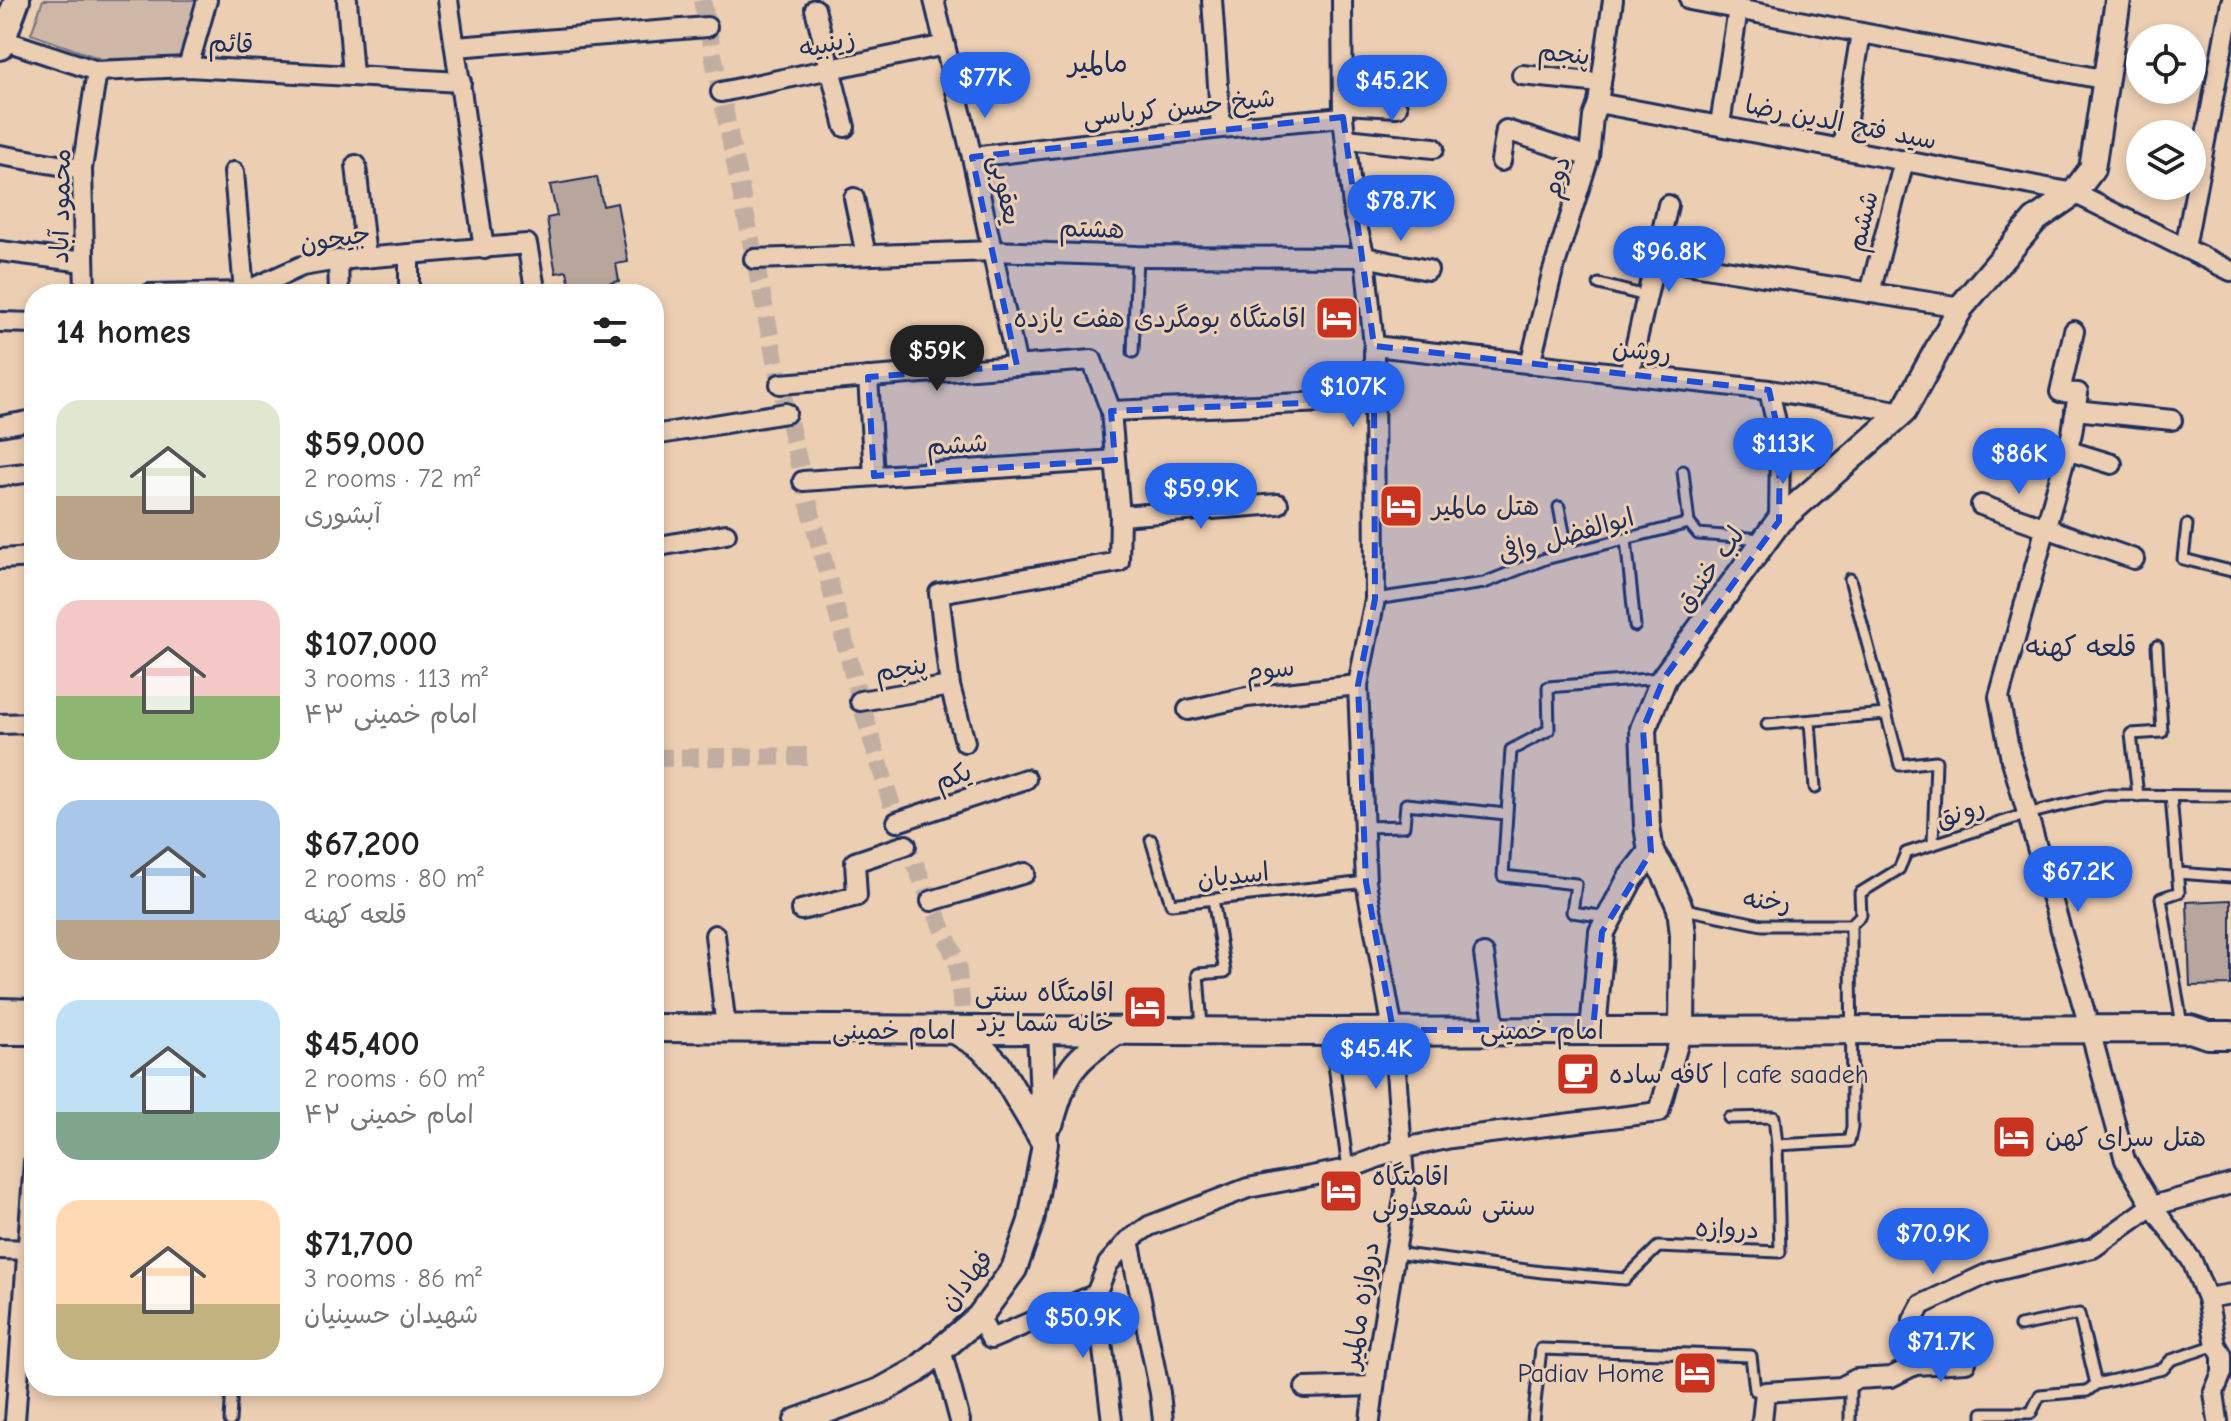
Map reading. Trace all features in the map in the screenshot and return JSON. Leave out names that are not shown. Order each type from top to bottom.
[{"type":"main road","points":[[0,1012],[24,1013]]},
{"type":"main road","name":"امام خمینی","points":[[2186,1029],[2205,1018],[2231,1018]]},
{"type":"main road","name":"امام خمینی","points":[[664,1028],[1330,1032],[2186,1029],[2208,1035],[2231,1035]]},
{"type":"main road","points":[[0,1031],[24,1031]]},
{"type":"street","points":[[1,42],[17,0]]},
{"type":"street","points":[[188,67],[207,0]]},
{"type":"street","points":[[347,0],[353,75]]},
{"type":"street","points":[[448,0],[484,249]]},
{"type":"street","name":"یعقوبی","points":[[934,0],[1017,366]]},
{"type":"street","points":[[1212,0],[1221,128]]},
{"type":"street","name":"دروازه مالمیر","points":[[1342,0],[1343,110],[1354,215],[1365,257],[1374,346],[1375,599],[1358,685],[1366,882],[1393,1030],[1405,1192],[1370,1421]]},
{"type":"street","name":"دوم","points":[[1530,364],[1552,274],[1589,157],[1613,0]]},
{"type":"street","points":[[1690,0],[2107,80]]},
{"type":"street","points":[[2074,193],[2092,169],[2118,0]]},
{"type":"street","points":[[2185,248],[2231,2]]},
{"type":"street","points":[[815,9],[845,127]]},
{"type":"street","points":[[1720,124],[1738,9]]},
{"type":"street","points":[[456,47],[707,27]]},
{"type":"street","points":[[1842,149],[1861,33]]},
{"type":"street","name":"قائم","points":[[1,42],[97,71],[188,67],[461,82]]},
{"type":"street","name":"زینبیه","points":[[721,92],[945,45]]},
{"type":"street","name":"محمود آباد","points":[[85,284],[82,169],[97,71]]},
{"type":"street","name":"پنجم","points":[[1522,75],[1601,83]]},
{"type":"street","name":"سید فتح الدین رضا","points":[[1598,103],[2074,193],[2231,271]]},
{"type":"street","name":"شیخ حسن کرباسی","points":[[972,157],[1221,128],[1343,110],[1397,107]]},
{"type":"street","points":[[1501,161],[1506,130],[1589,157]]},
{"type":"street","points":[[1346,139],[1434,148]]},
{"type":"street","points":[[0,155],[82,169]]},
{"type":"street","name":"ششم","points":[[1870,293],[1904,161]]},
{"type":"street","points":[[356,165],[366,258]]},
{"type":"street","points":[[234,172],[243,284]]},
{"type":"street","name":"لب خندق","points":[[1682,1030],[1683,935],[1680,908],[1651,852],[1647,826],[1643,729],[1664,678],[1772,530],[1903,412],[1961,307],[2035,220],[2074,193]]},
{"type":"street","points":[[854,198],[866,255]]},
{"type":"street","points":[[1629,374],[1668,205]]},
{"type":"street","name":"جیحون","points":[[262,284],[302,266],[338,260],[527,244],[534,284]]},
{"type":"street","points":[[0,251],[84,262]]},
{"type":"street","name":"هشتم","points":[[754,259],[993,251],[1137,256],[1365,257],[1428,270]]},
{"type":"street","points":[[409,254],[409,284]]},
{"type":"street","points":[[1655,259],[1961,307]]},
{"type":"street","points":[[338,260],[339,284]]},
{"type":"street","points":[[0,322],[24,323]]},
{"type":"street","points":[[2074,331],[2060,392],[2076,402],[2172,420]]},
{"type":"street","name":"روشن","points":[[1374,346],[1769,390],[1903,412]]},
{"type":"street","points":[[780,384],[1092,360],[1111,411],[1120,516],[1119,562],[939,593],[950,686],[965,742]]},
{"type":"street","points":[[868,377],[874,476]]},
{"type":"street","points":[[1769,390],[1780,440],[1772,530]]},
{"type":"street","points":[[1111,411],[1374,400]]},
{"type":"street","points":[[2076,402],[2066,450],[1999,697],[2010,754],[2125,1160],[2152,1206],[2192,1261],[2207,1298],[2216,1345],[2222,1355],[2222,1373],[2214,1392],[2218,1421]]},
{"type":"street","points":[[664,433],[786,413]]},
{"type":"street","points":[[0,426],[24,422]]},
{"type":"street","points":[[2066,450],[2112,464]]},
{"type":"street","name":"ششم","points":[[803,481],[1115,460]]},
{"type":"street","points":[[0,476],[24,473]]},
{"type":"street","points":[[1120,516],[1278,504]]},
{"type":"street","points":[[1981,505],[2134,559]]},
{"type":"street","points":[[664,545],[726,534]]},
{"type":"street","points":[[0,559],[24,558]]},
{"type":"street","name":"سوم","points":[[1188,710],[1247,697],[1358,685]]},
{"type":"street","name":"پنجم","points":[[860,701],[950,686]]},
{"type":"street","points":[[0,724],[24,723]]},
{"type":"street","name":"یکم","points":[[897,822],[1026,779]]},
{"type":"street","points":[[801,910],[857,896],[855,862],[906,845]]},
{"type":"street","points":[[1593,1030],[1602,932],[1630,879],[1651,852]]},
{"type":"street","points":[[931,901],[1025,873]]},
{"type":"street","points":[[715,935],[726,1028]]},
{"type":"street","points":[[1484,954],[1495,1030]]},
{"type":"street","points":[[1112,1421],[1096,1294],[1108,1264],[1129,1240],[1149,1226],[1248,1188],[1348,1169],[1400,1149],[1451,1138],[1659,1112],[1682,1030]]},
{"type":"street","points":[[955,1031],[988,1052],[1045,1144]]},
{"type":"street","name":"فهادان","points":[[797,1421],[880,1391],[916,1371],[979,1317],[1014,1269],[1031,1221],[1045,1144],[1040,1031]]},
{"type":"street","points":[[1045,1144],[1064,1081],[1079,1059],[1118,1031]]},
{"type":"street","points":[[1915,1365],[1913,1320],[1921,1305],[1991,1272],[2093,1248],[2152,1206],[2231,1184]]},
{"type":"street","points":[[1129,1240],[1163,1421]]},
{"type":"street","points":[[0,1249],[24,1250]]},
{"type":"street","points":[[979,1317],[991,1339],[1096,1294]]},
{"type":"street","points":[[2207,1298],[2231,1294]]},
{"type":"street","points":[[941,1349],[960,1421]]},
{"type":"street","points":[[1762,1421],[1765,1392],[1841,1387],[1856,1379],[1891,1377],[1915,1365],[1966,1362]]},
{"type":"street","points":[[15,1421],[24,1382]]},
{"type":"street","points":[[1305,1388],[1374,1386]]},
{"type":"lane","points":[[1133,352],[1137,256]]},
{"type":"lane","points":[[1599,284],[1646,296]]},
{"type":"lane","points":[[1683,471],[1689,523],[1698,534],[1772,530]]},
{"type":"lane","points":[[1559,507],[1568,553]]},
{"type":"lane","name":"ابوالفضل وافی","points":[[1375,599],[1484,583],[1545,559],[1689,523]]},
{"type":"lane","points":[[2187,525],[2183,559],[2231,571]]},
{"type":"lane","points":[[1626,539],[1635,626]]},
{"type":"lane","points":[[1850,579],[1900,765],[1936,761],[1933,844]]},
{"type":"lane","points":[[2138,796],[2131,734],[2162,732],[2157,646]]},
{"type":"lane","points":[[1610,917],[1572,912],[1576,884],[1503,876],[1511,750],[1549,730],[1548,687],[1664,678]]},
{"type":"lane","points":[[1767,724],[1886,714]]},
{"type":"lane","points":[[1810,722],[1815,788]]},
{"type":"lane","name":"رونق","points":[[1851,1030],[1851,925],[1861,915],[1860,893],[1899,869],[1906,853],[2026,811],[2105,795],[2231,796]]},
{"type":"lane","points":[[2171,796],[2179,892],[2161,898],[2186,1029]]},
{"type":"lane","points":[[1364,827],[1404,826],[1406,804],[1506,814]]},
{"type":"lane","name":"اسدیان","points":[[1151,840],[1171,904],[1366,882]]},
{"type":"lane","points":[[2178,873],[2231,877]]},
{"type":"lane","points":[[1202,1030],[1198,974],[1225,972],[1213,899]]},
{"type":"lane","name":"رخنه","points":[[1680,908],[1762,925],[1851,925]]},
{"type":"lane","points":[[1729,1118],[1774,1117],[1777,1145],[1849,1141],[1852,1127],[1851,1030]]},
{"type":"lane","points":[[1330,1032],[1348,1169]]},
{"type":"lane","name":"دروازه","points":[[1395,1253],[1625,1279],[1658,1247],[1780,1252],[1777,1145]]},
{"type":"lane","points":[[2020,1326],[2079,1314],[2096,1384]]},
{"type":"lane","points":[[1983,1421],[1983,1413],[2031,1413],[2040,1395],[2087,1391],[2096,1384],[2163,1369],[2171,1360],[2216,1345]]},
{"type":"lane","points":[[1533,1421],[1541,1349],[1751,1356],[1755,1390],[1765,1392]]},
{"type":"lane","points":[[1850,1382],[1850,1421]]},
{"type":"lane","points":[[230,1421],[231,1396]]},
{"type":"highlighted area","points":[[1343,117],[1374,346],[1769,390],[1780,440],[1779,521],[1664,678],[1643,729],[1651,852],[1602,932],[1593,1030],[1393,1030],[1366,882],[1358,685],[1375,599],[1374,400],[1111,411],[1115,460],[874,476],[868,377],[1017,366],[972,157]]},
{"type":"shaded area","points":[[43,0],[198,0],[181,58],[101,59],[31,34]]},
{"type":"building","points":[[597,177],[603,206],[617,203],[628,262],[616,264],[619,281],[569,284],[567,271],[556,273],[547,218],[557,216],[550,185]]},
{"type":"building","points":[[2231,900],[2231,985],[2190,986],[2187,902]]},
{"type":"tunnel","points":[[702,0],[780,384],[803,481],[860,701],[897,822],[957,962],[964,1030]]},
{"type":"tunnel","points":[[664,758],[814,756]]},
{"type":"place","name":"اقامتگاه بومگردی هفت یازده","points":[[1337,318]]},
{"type":"place","name":"هتل مالمير","points":[[1401,506]]},
{"type":"place","name":"اقامتگاه سنتی خانه شما یزد","points":[[1145,1007]]},
{"type":"place","name":"کافه ساده | cafe saadeh","points":[[1578,1074]]},
{"type":"place","name":"هتل سرای کهن","points":[[2014,1137]]},
{"type":"place","name":"اقامتگاه سنتی شمعدونی","points":[[1341,1191]]},
{"type":"place","name":"Padiav Home","points":[[1695,1373]]},
{"type":"district","name":"مالمیر","points":[[1098,62]]},
{"type":"district","name":"قلعه کهنه","points":[[2081,646]]}]
